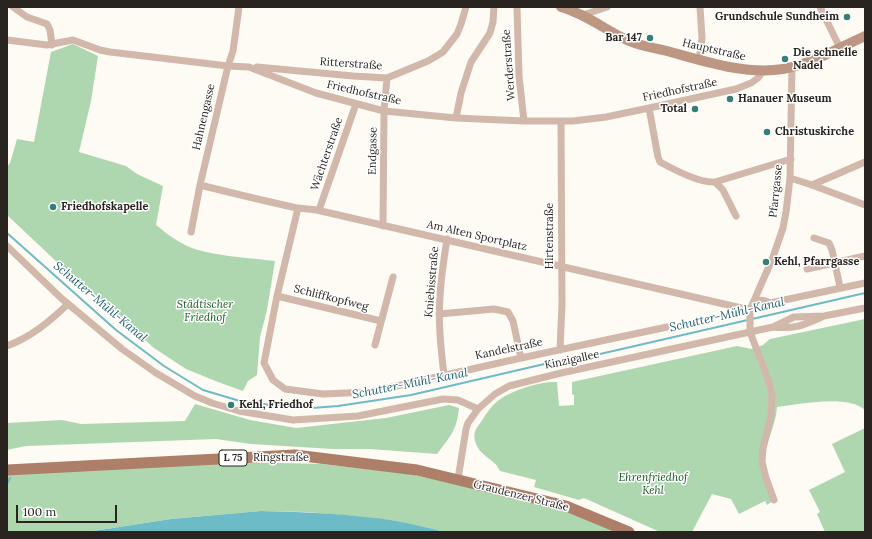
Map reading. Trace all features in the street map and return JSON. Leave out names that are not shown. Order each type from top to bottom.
[{"type":"main road","name":"Ringstraße","points":[[7,470],[294,455],[417,470],[458,480]]},
{"type":"main road","name":"Graudenzer Straße","points":[[458,480],[566,506],[629,532]]},
{"type":"street","points":[[13,7],[27,17],[47,24],[50,30],[52,45]]},
{"type":"street","name":"Hahnengasse","points":[[191,232],[200,185],[228,66],[233,51],[239,7]]},
{"type":"street","name":"Ritterstraße","points":[[249,67],[387,78],[428,61],[443,52],[457,34],[462,24],[466,7]]},
{"type":"street","points":[[456,118],[461,93],[471,62],[490,33],[493,22],[494,7]]},
{"type":"street","name":"Werderstraße","points":[[517,7],[519,76],[524,121]]},
{"type":"street","name":"Hauptstraße","points":[[561,7],[583,15],[631,41],[699,60],[749,70],[763,71],[804,64],[865,36]]},
{"type":"street","points":[[583,15],[597,8],[607,7]]},
{"type":"street","points":[[699,60],[702,38],[700,7]]},
{"type":"street","points":[[820,7],[840,48]]},
{"type":"street","name":"Friedhofstraße","points":[[7,40],[52,45],[72,40],[110,52],[228,66],[249,67],[316,93],[384,111],[456,118],[524,121],[561,122],[606,117],[736,89],[751,83],[758,78],[763,71]]},
{"type":"street","name":"Pfarrgasse","points":[[750,332],[750,310],[773,257],[783,228],[790,178],[792,67]]},
{"type":"street","name":"Endgasse","points":[[382,226],[384,111],[387,78]]},
{"type":"street","name":"Wächterstraße","points":[[319,210],[356,104]]},
{"type":"street","points":[[649,108],[660,162],[699,180],[715,182],[791,159]]},
{"type":"street","name":"Hirtenstraße","points":[[560,350],[561,122]]},
{"type":"street","points":[[812,185],[865,162]]},
{"type":"street","points":[[790,178],[865,205]]},
{"type":"street","points":[[715,182],[723,190],[736,216]]},
{"type":"street","name":"Am Alten Sportplatz","points":[[200,185],[298,208],[319,210],[382,226],[447,239],[750,310]]},
{"type":"street","name":"Kandelstraße","points":[[298,208],[277,296],[264,363],[273,380],[285,389],[323,394],[370,392],[667,327]]},
{"type":"street","points":[[814,238],[829,244],[840,287]]},
{"type":"street","name":"Kniebisstraße","points":[[444,375],[439,314],[441,281],[447,239]]},
{"type":"street","points":[[7,246],[68,304],[122,349],[156,373],[195,396],[229,409],[293,420],[358,416],[443,399],[458,400],[478,408]]},
{"type":"street","points":[[806,269],[865,256]]},
{"type":"street","name":"Schliffkopfweg","points":[[375,345],[392,277]]},
{"type":"street","points":[[750,310],[756,301],[759,300],[770,303],[840,287],[865,283]]},
{"type":"street","name":"Schliffkopfweg","points":[[277,296],[381,321]]},
{"type":"street","points":[[7,346],[33,334],[68,304]]},
{"type":"street","name":"Kinzigallee","points":[[458,480],[468,423],[478,408],[500,391],[510,386],[773,327],[794,317],[824,316],[865,308]]},
{"type":"street","points":[[439,314],[494,309],[508,312],[513,321],[521,358]]},
{"type":"street","name":"Kinzigallee","points":[[773,327],[797,328],[824,316]]},
{"type":"street","points":[[750,332],[768,379],[772,395],[771,416],[763,448],[762,462],[774,500]]},
{"type":"green space","name":"Städtischer Friedhof","points":[[73,44],[98,56],[91,101],[79,152],[126,166],[137,174],[163,186],[156,225],[182,244],[211,253],[275,261],[267,310],[260,337],[257,375],[248,381],[243,391],[186,369],[154,348],[59,264],[7,215],[7,167],[10,163],[17,139],[34,142],[51,52]]},
{"type":"green space","name":"Ehrenfriedhof Kehl","points":[[865,319],[865,410],[857,405],[847,402],[835,401],[810,402],[777,407],[775,421],[765,454],[766,471],[774,500],[767,505],[765,501],[739,514],[731,499],[712,494],[692,532],[660,532],[584,498],[579,500],[534,487],[536,480],[500,471],[495,463],[480,451],[475,441],[474,436],[476,429],[494,405],[505,396],[527,387],[543,383],[557,382],[559,406],[574,405],[572,382],[737,346],[752,349],[763,345],[770,339]]},
{"type":"green space","points":[[195,404],[250,420],[296,428],[386,418],[449,405],[459,408],[455,428],[437,454],[369,449],[333,449],[251,444],[216,439],[26,446],[7,450],[7,423],[62,420],[81,424],[185,421]]},
{"type":"green space","points":[[865,428],[865,532],[825,532],[817,514],[820,512],[809,490],[845,472],[832,444]]},
{"type":"green space","points":[[242,462],[322,464],[410,474],[521,499],[569,513],[618,532],[445,532],[397,521],[354,516],[306,512],[261,511],[171,519],[87,532],[7,532],[7,473]]},
{"type":"water","points":[[261,511],[346,515],[397,521],[445,532],[87,532],[171,519]]},
{"type":"waterway","name":"Schutter-Mühl-Kanal","points":[[7,233],[116,330],[164,366],[203,390],[240,401],[278,406],[312,408],[338,406],[411,395],[553,362],[574,360],[865,293]]},
{"type":"waterway","points":[[7,484],[10,478]]},
{"type":"place","name":"Grundschule Sundheim","points":[[847,17]]},
{"type":"place","name":"Bar 147","points":[[650,38]]},
{"type":"place","name":"Die schnelle Nadel","points":[[785,59]]},
{"type":"place","name":"Hanauer Museum","points":[[730,99]]},
{"type":"place","name":"Total","points":[[695,109]]},
{"type":"place","name":"Christuskirche","points":[[767,132]]},
{"type":"place","name":"Friedhofskapelle","points":[[53,207]]},
{"type":"place","name":"Kehl, Pfarrgasse","points":[[766,262]]},
{"type":"place","name":"Kehl, Friedhof","points":[[231,405]]}]
